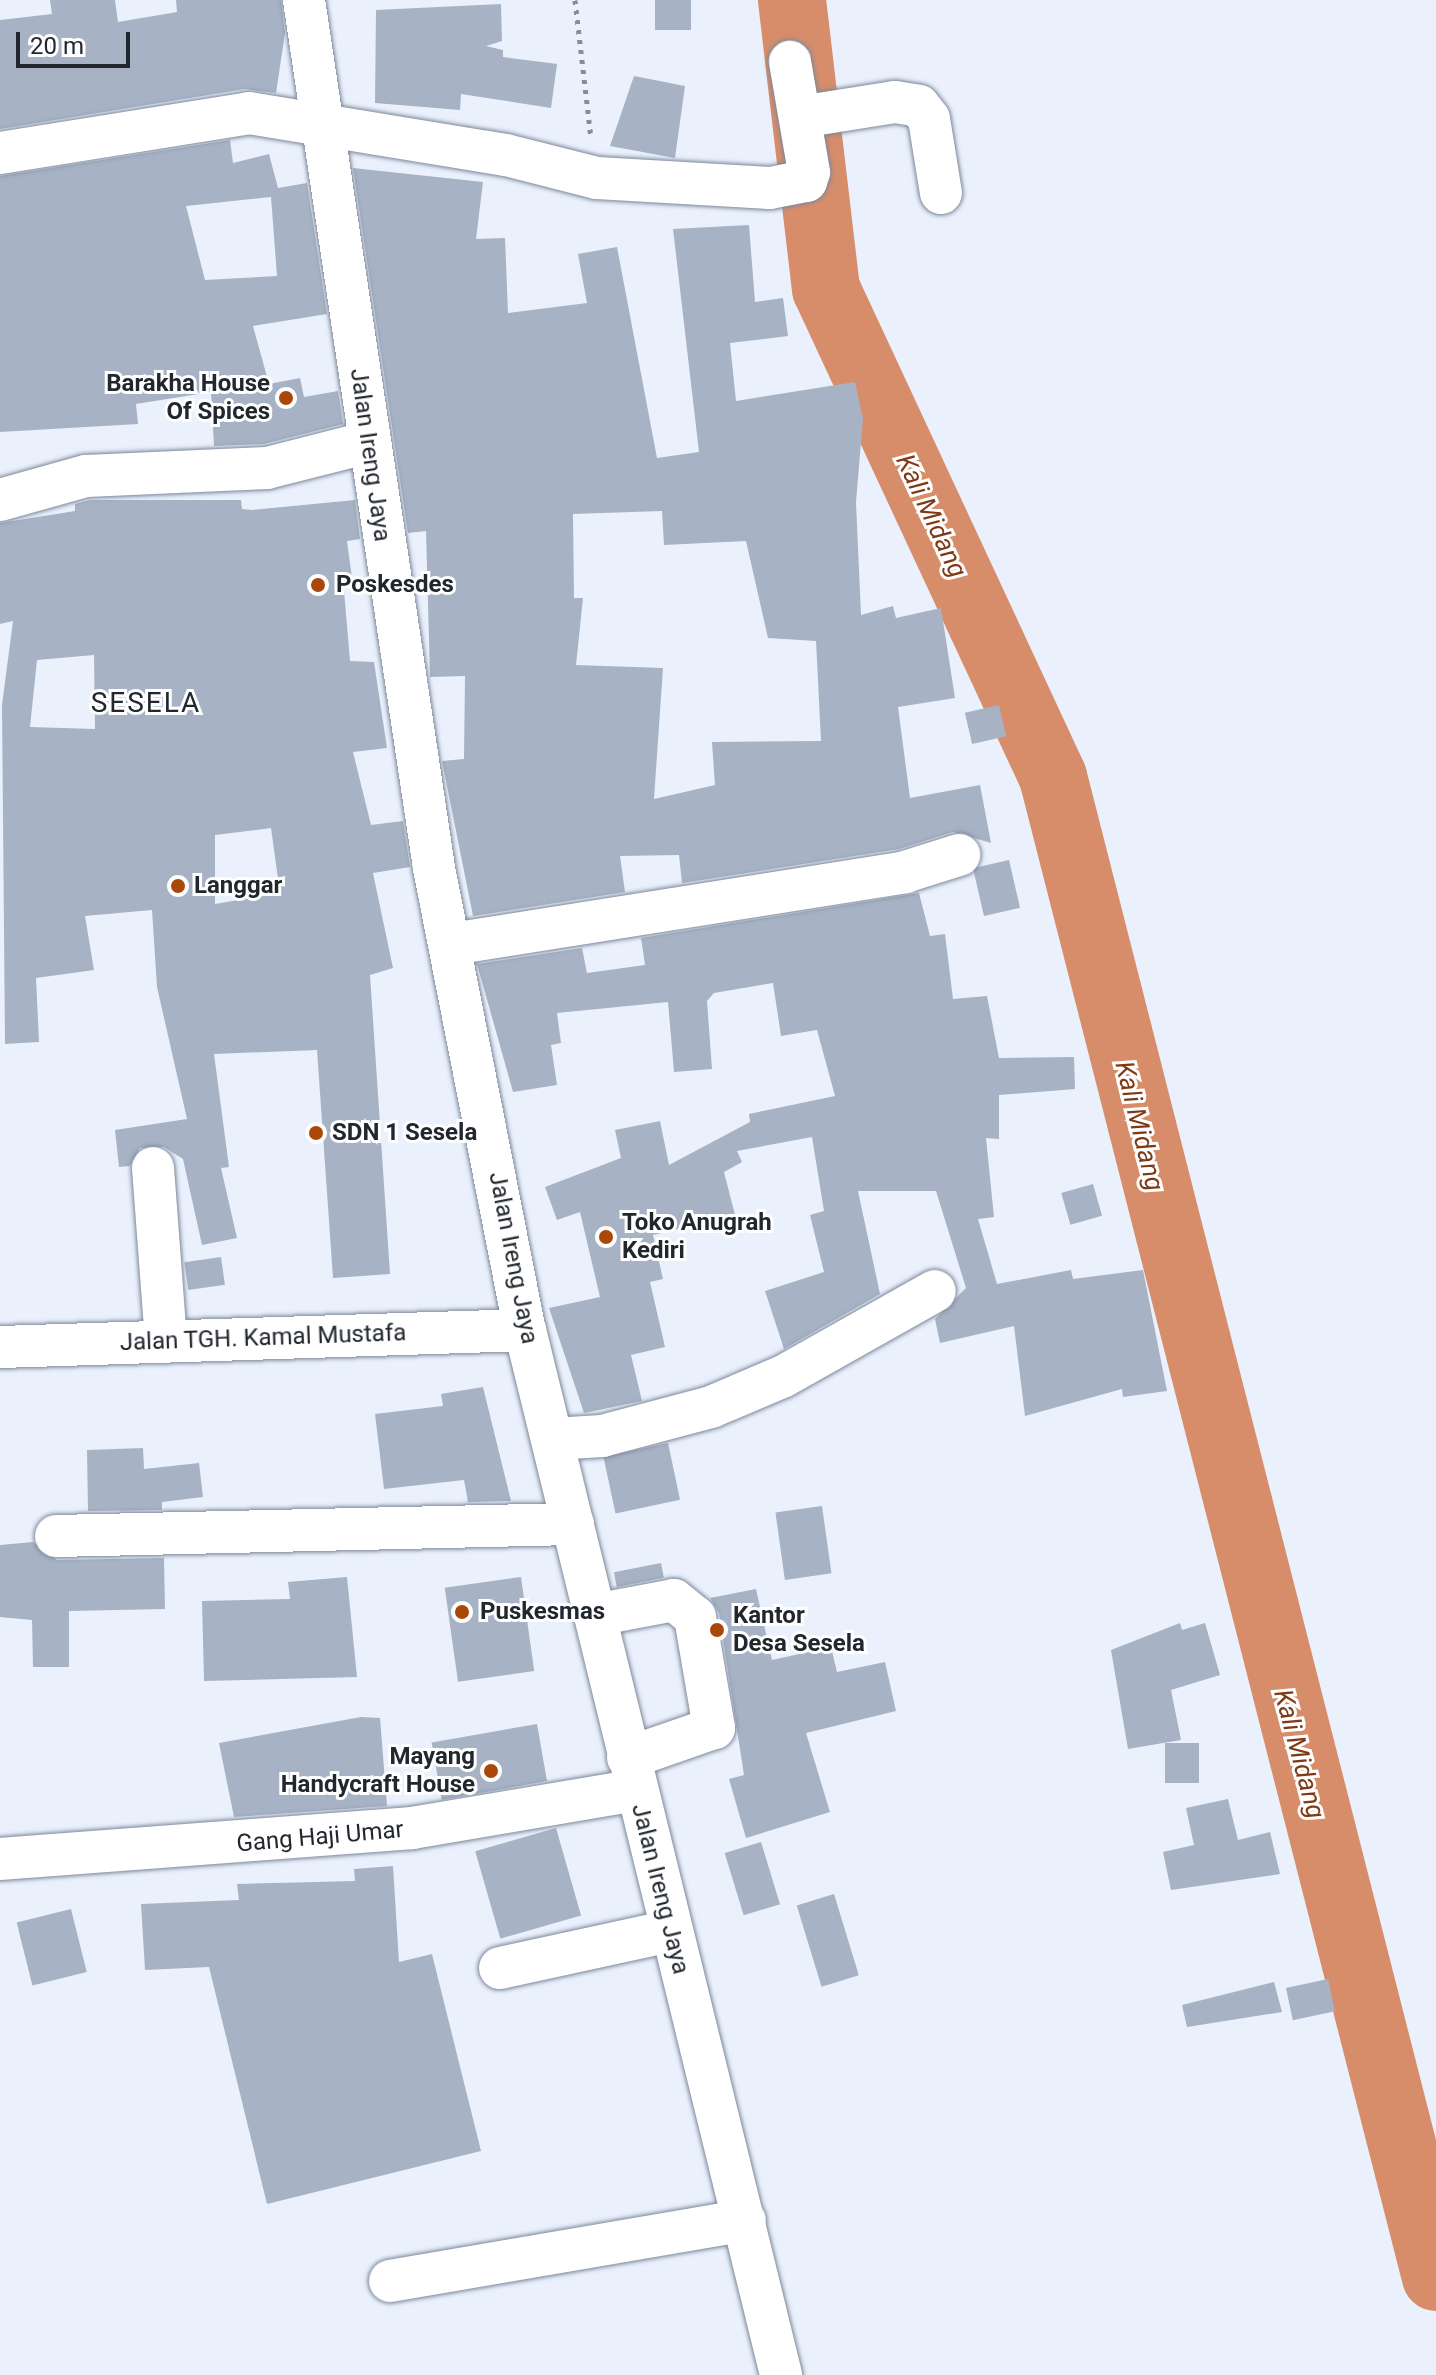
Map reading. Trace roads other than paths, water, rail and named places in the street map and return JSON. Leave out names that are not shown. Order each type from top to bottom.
[{"type":"street","name":"Jalan Ireng Jaya","points":[[304,0],[328,125],[366,443],[452,944],[525,1330],[669,1931],[745,2220],[781,2375]]},
{"type":"street","points":[[0,153],[249,113],[328,125],[597,178],[796,185],[809,172],[802,116],[790,62]]},
{"type":"street","points":[[802,116],[895,102],[919,106],[929,119],[941,193]]},
{"type":"street","points":[[0,500],[86,476],[267,468],[366,443]]},
{"type":"street","points":[[452,944],[905,872],[959,855]]},
{"type":"street","points":[[153,1168],[166,1342]]},
{"type":"street","points":[[553,1439],[602,1436],[711,1407],[784,1376],[935,1291]]},
{"type":"street","name":"Jalan TGH. Kamal Mustafa","points":[[0,1347],[525,1330]]},
{"type":"street","points":[[56,1536],[573,1524]]},
{"type":"street","name":"Gang Haji Umar","points":[[0,1859],[412,1828],[632,1774],[714,1728],[695,1617],[674,1600],[595,1615]]},
{"type":"street","points":[[500,1968],[669,1931]]},
{"type":"street","points":[[390,2281],[745,2220]]},
{"type":"waterway","name":"Kali Midang","points":[[792,0],[826,289],[1053,777],[1436,2277]]},
{"type":"place","name":"Barakha House Of Spices","points":[[286,398]]},
{"type":"place","name":"Poskesdes","points":[[318,585]]},
{"type":"place","name":"Langgar","points":[[178,886]]},
{"type":"place","name":"SDN 1 Sesela","points":[[316,1133]]},
{"type":"place","name":"Toko Anugrah Kediri","points":[[606,1237]]},
{"type":"place","name":"Puskesmas","points":[[462,1612]]},
{"type":"place","name":"Kantor Desa Sesela","points":[[717,1630]]},
{"type":"place","name":"Mayang Handycraft House","points":[[491,1771]]},
{"type":"district","name":"SESELA","points":[[146,703]]}]
